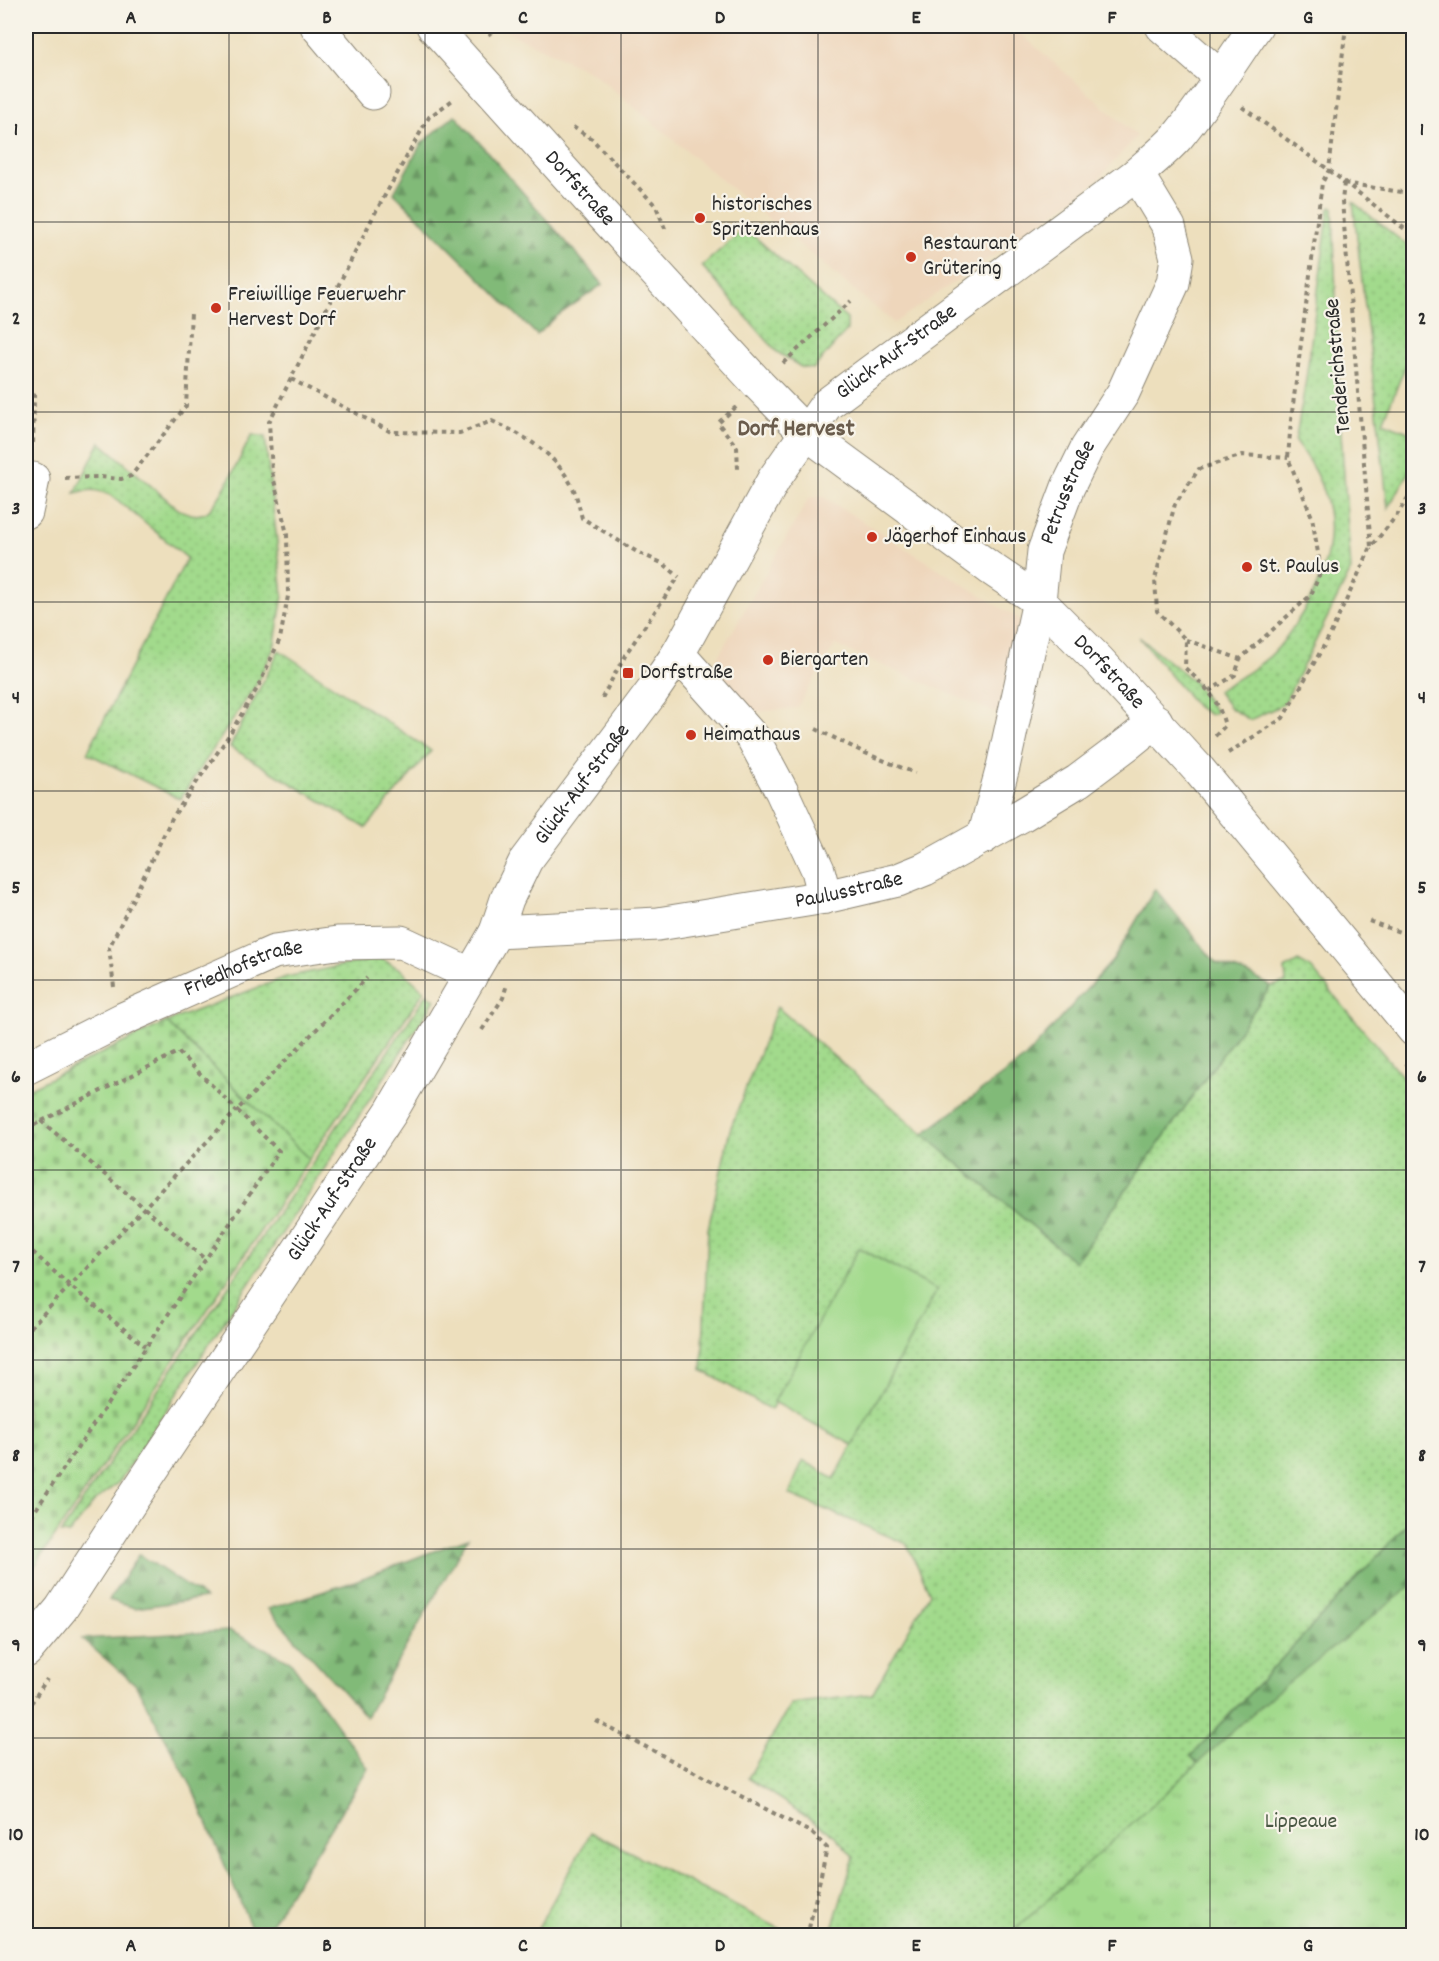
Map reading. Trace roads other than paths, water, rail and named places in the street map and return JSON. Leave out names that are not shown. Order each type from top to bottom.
[{"type":"street","points":[[317,26],[373,93]]},
{"type":"street","name":"Dorfstraße","points":[[434,26],[759,385],[805,432],[990,568],[1039,601],[1156,721],[1199,770],[1413,1030]]},
{"type":"street","points":[[1162,26],[1217,84]]},
{"type":"street","name":"Glück-Auf-Straße","points":[[26,1651],[61,1609],[391,1112],[496,932],[507,899],[526,860],[678,654],[774,478],[805,432],[826,405],[1137,174],[1176,138],[1217,84],[1256,26]]},
{"type":"street","name":"Petrusstraße","points":[[984,837],[1003,767],[1039,601],[1044,550],[1068,487],[1087,448],[1123,393],[1173,283],[1177,258],[1169,227],[1137,174]]},
{"type":"street","points":[[26,512],[33,479]]},
{"type":"street","points":[[678,654],[753,738],[782,792],[818,870],[825,897]]},
{"type":"street","name":"Paulusstraße","points":[[496,932],[658,924],[825,897],[898,880],[925,869],[984,837],[1078,781],[1156,721]]},
{"type":"street","name":"Friedhofstraße","points":[[26,1068],[123,1019],[273,952],[337,943],[401,942],[470,977]]},
{"type":"place","name":"historisches Spritzenhaus","points":[[700,218]]},
{"type":"place","name":"Restaurant Grütering","points":[[911,257]]},
{"type":"place","name":"Freiwillige Feuerwehr Hervest Dorf","points":[[216,308]]},
{"type":"place","name":"Jägerhof Einhaus","points":[[872,537]]},
{"type":"place","name":"St. Paulus","points":[[1247,567]]},
{"type":"place","name":"Biergarten","points":[[768,660]]},
{"type":"place","name":"Dorfstraße","points":[[628,673]]},
{"type":"place","name":"Heimathaus","points":[[691,735]]},
{"type":"district","name":"Dorf Hervest","points":[[796,430]]},
{"type":"park label","name":"Lippeaue","points":[[1301,1822]]}]
